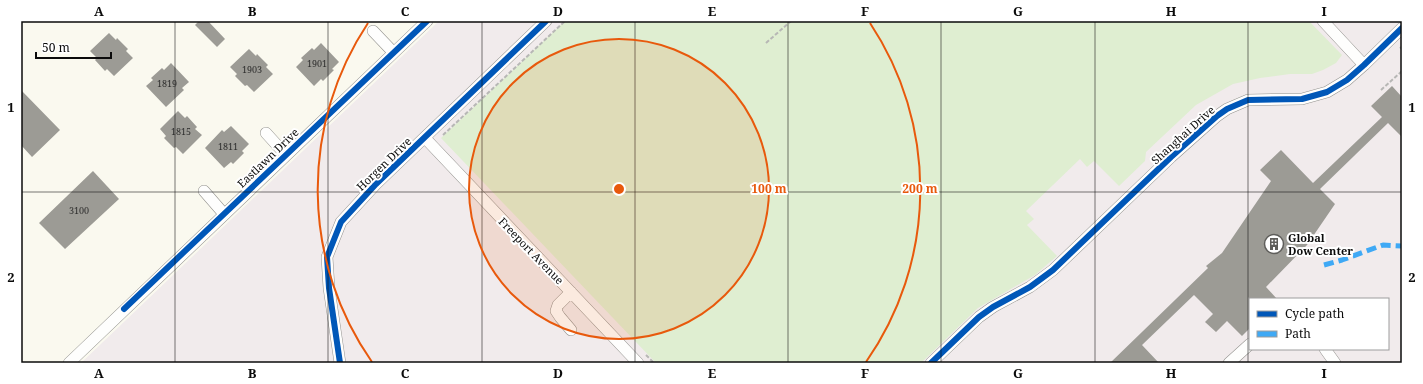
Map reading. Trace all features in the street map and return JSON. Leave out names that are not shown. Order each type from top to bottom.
[{"type":"street","name":"Eastlawn Drive","points":[[69,363],[286,154],[427,21]]},
{"type":"street","name":"Horgen Drive","points":[[340,363],[326,257],[341,222],[376,184],[546,21]]},
{"type":"street","points":[[1323,21],[1364,65]]},
{"type":"street","name":"Shanghai Drive","points":[[931,363],[979,317],[993,307],[1030,287],[1076,249],[1207,124],[1227,109],[1248,100],[1302,99],[1327,92],[1347,80],[1402,28]]},
{"type":"street","points":[[373,31],[393,52]]},
{"type":"street","points":[[266,133],[286,154]]},
{"type":"street","name":"Freeport Avenue","points":[[425,138],[638,363]]},
{"type":"street","points":[[204,191],[224,214]]},
{"type":"street","points":[[571,292],[558,306],[556,312],[571,330]]},
{"type":"street","points":[[1229,363],[1249,345]]},
{"type":"street","points":[[1326,350],[1335,363]]},
{"type":"path","points":[[440,138],[565,21]]},
{"type":"path","points":[[766,43],[791,21]]},
{"type":"path","points":[[1381,90],[1402,71]]},
{"type":"shaded area","points":[[439,21],[1402,21],[1402,363],[81,363]]},
{"type":"green space","points":[[565,21],[1309,21],[1342,55],[1336,63],[1312,74],[1290,74],[1260,78],[1233,84],[1196,105],[1146,152],[1145,161],[1119,186],[1094,161],[1087,167],[1080,159],[1026,211],[1034,219],[1027,225],[1057,256],[1035,275],[978,308],[921,363],[656,363],[441,138]]},
{"type":"building","points":[[199,21],[208,21],[225,39],[217,47],[195,25]]},
{"type":"building","points":[[109,33],[116,40],[117,38],[128,49],[126,51],[133,58],[114,76],[107,69],[105,71],[95,60],[97,58],[90,51]]},
{"type":"building","points":[[321,43],[339,62],[332,69],[334,70],[323,81],[321,79],[314,86],[296,67],[303,60],[301,58],[312,48],[314,50]]},
{"type":"building","points":[[249,49],[256,56],[257,54],[268,65],[266,67],[273,74],[254,92],[247,85],[245,86],[235,76],[237,74],[230,67]]},
{"type":"building","points":[[171,63],[189,82],[182,88],[184,90],[166,107],[146,86],[153,80],[151,78],[162,68],[164,70]]},
{"type":"building","name":"Global Dow Center","points":[[1392,86],[1402,97],[1402,137],[1388,123],[1320,189],[1335,204],[1307,245],[1266,287],[1276,298],[1249,298],[1249,329],[1242,336],[1227,321],[1216,332],[1205,322],[1213,314],[1194,295],[1142,345],[1159,363],[1110,363],[1208,268],[1206,266],[1222,253],[1271,181],[1260,170],[1281,150],[1313,183],[1382,117],[1371,106]]},
{"type":"building","points":[[21,90],[60,130],[32,157],[21,145]]},
{"type":"building","points":[[178,111],[185,118],[187,116],[197,127],[195,129],[202,135],[183,154],[176,147],[174,148],[164,138],[166,136],[160,129]]},
{"type":"building","points":[[231,126],[249,144],[242,151],[244,153],[233,164],[231,162],[224,168],[205,148],[222,130],[224,132]]},
{"type":"building","points":[[93,171],[119,199],[65,249],[39,223]]},
{"type":"marked path","points":[[1324,265],[1383,245],[1402,246]]},
{"type":"cycle path","points":[[124,309],[427,21]]},
{"type":"cycle path","points":[[340,363],[329,288],[327,257],[341,222],[376,184],[546,21]]},
{"type":"cycle path","points":[[931,363],[979,317],[993,307],[1030,287],[1053,270],[1171,157],[1217,116],[1227,109],[1248,100],[1302,99],[1327,92],[1347,80],[1402,28]]},
{"type":"place","name":"Global Dow Center","points":[[1274,244]]}]
